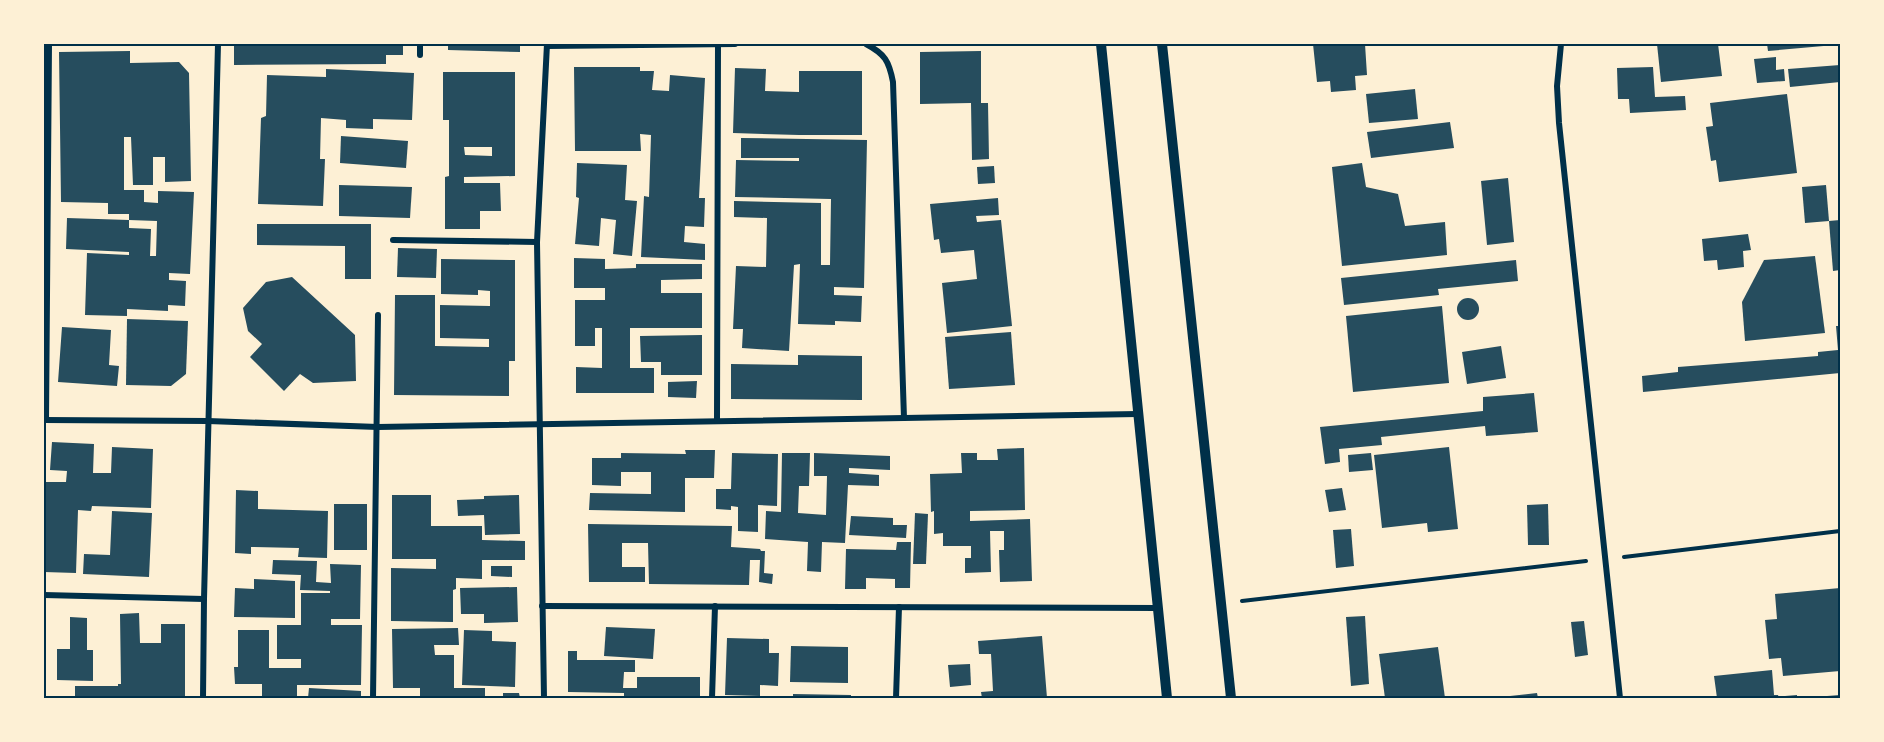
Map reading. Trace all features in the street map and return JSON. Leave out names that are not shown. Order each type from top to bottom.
[{"type":"street","points":[[49,44],[45,420],[378,427],[1138,414]]},
{"type":"street","points":[[203,699],[218,44]]},
{"type":"street","points":[[420,44],[420,55]]},
{"type":"street","points":[[717,421],[718,44]]},
{"type":"street","points":[[544,699],[537,242],[547,45],[735,44]]},
{"type":"street","points":[[866,44],[879,51],[890,64],[893,82],[904,418]]},
{"type":"street","points":[[1101,44],[1167,699]]},
{"type":"street","points":[[1162,44],[1231,699]]},
{"type":"street","points":[[1561,44],[1557,86],[1559,123],[1620,699]]},
{"type":"street","points":[[393,240],[537,242]]},
{"type":"street","points":[[373,699],[378,315]]},
{"type":"street","points":[[44,595],[204,599]]},
{"type":"street","points":[[542,606],[1158,608]]},
{"type":"street","points":[[712,699],[715,606]]},
{"type":"street","points":[[896,699],[899,607]]},
{"type":"path","points":[[1221,604],[1840,531]]},
{"type":"building","points":[[234,44],[403,44],[403,55],[386,55],[386,64],[234,65]]},
{"type":"building","points":[[448,44],[520,44],[520,52],[448,50]]},
{"type":"building","points":[[1313,44],[1365,44],[1367,75],[1355,76],[1356,90],[1331,92],[1330,81],[1317,82]]},
{"type":"building","points":[[1657,44],[1718,44],[1722,76],[1661,82]]},
{"type":"building","points":[[1767,44],[1835,44],[1835,45],[1768,51]]},
{"type":"building","points":[[130,51],[130,63],[179,62],[189,73],[191,181],[165,182],[165,157],[153,157],[153,185],[133,185],[131,137],[124,137],[124,190],[144,190],[144,202],[158,203],[158,191],[194,192],[190,274],[169,273],[169,280],[186,281],[185,306],[168,305],[168,311],[127,309],[127,316],[85,315],[87,253],[129,255],[129,252],[66,249],[67,218],[129,220],[129,214],[108,214],[108,203],[61,202],[59,52]],"holes":[[[129,220],[157,221],[156,256],[150,256],[151,229],[129,228]]]},
{"type":"building","points":[[981,51],[981,103],[988,103],[989,159],[972,160],[971,103],[920,104],[920,52]]},
{"type":"building","points":[[1776,57],[1776,70],[1784,69],[1785,81],[1757,83],[1754,59]]},
{"type":"building","points":[[1840,65],[1840,82],[1790,87],[1788,69]]},
{"type":"building","points":[[574,67],[640,67],[640,71],[654,71],[652,90],[669,91],[670,75],[705,78],[699,198],[705,198],[704,227],[685,226],[684,242],[705,244],[705,260],[641,257],[644,196],[649,197],[651,135],[640,134],[641,151],[575,151]]},
{"type":"building","points":[[1653,67],[1655,97],[1685,96],[1686,110],[1630,113],[1629,99],[1618,99],[1617,68]]},
{"type":"building","points":[[735,68],[766,69],[765,91],[799,92],[799,71],[862,71],[862,135],[733,133]]},
{"type":"building","points":[[326,69],[414,73],[412,120],[373,119],[373,129],[346,128],[346,120],[321,118],[320,159],[325,159],[323,206],[258,204],[261,118],[266,116],[267,75],[326,77]]},
{"type":"building","points":[[443,72],[515,72],[515,176],[464,177],[464,183],[500,183],[501,211],[480,211],[480,229],[445,229],[445,177],[449,176],[449,120],[443,120]],"holes":[[[464,147],[492,147],[492,156],[465,155]]]},
{"type":"building","points":[[1415,89],[1418,119],[1369,123],[1366,94]]},
{"type":"building","points":[[1787,94],[1797,173],[1719,182],[1716,160],[1711,161],[1706,127],[1713,126],[1710,103]]},
{"type":"building","points":[[1450,122],[1454,148],[1371,158],[1367,132]]},
{"type":"building","points":[[341,136],[408,141],[406,168],[340,163]]},
{"type":"building","points":[[741,138],[867,140],[864,288],[834,287],[834,295],[862,296],[861,322],[835,321],[835,325],[798,324],[800,264],[794,265],[789,351],[742,348],[743,329],[733,329],[736,266],[766,267],[767,218],[734,217],[734,201],[821,203],[821,265],[830,265],[831,199],[735,197],[736,160],[799,161],[799,158],[741,158]]},
{"type":"building","points":[[577,163],[627,165],[625,200],[637,201],[632,256],[613,254],[616,220],[601,218],[599,246],[575,244],[579,198],[576,197]]},
{"type":"building","points":[[1362,163],[1366,187],[1398,194],[1405,226],[1445,222],[1447,255],[1342,266],[1332,167]]},
{"type":"building","points":[[994,166],[995,183],[978,184],[977,167]]},
{"type":"building","points":[[1508,178],[1514,242],[1487,245],[1481,181]]},
{"type":"building","points":[[339,185],[412,187],[410,218],[339,216]]},
{"type":"building","points":[[1826,185],[1829,221],[1805,223],[1802,187]]},
{"type":"building","points":[[998,198],[999,215],[976,216],[977,222],[1001,220],[1012,326],[947,333],[942,283],[977,279],[974,250],[941,253],[939,239],[934,240],[930,204]]},
{"type":"building","points":[[1840,220],[1840,270],[1833,271],[1829,221]]},
{"type":"building","points":[[257,224],[371,224],[371,279],[345,279],[345,246],[257,245]]},
{"type":"building","points":[[1748,234],[1751,250],[1743,251],[1744,267],[1718,270],[1717,260],[1704,261],[1702,239]]},
{"type":"building","points":[[398,248],[437,249],[436,278],[397,277]]},
{"type":"building","points":[[1815,256],[1825,333],[1745,341],[1742,302],[1764,260]]},
{"type":"building","points":[[574,258],[605,259],[605,269],[636,268],[636,264],[702,264],[702,279],[661,280],[661,293],[702,293],[702,328],[630,328],[630,368],[654,368],[654,393],[576,393],[576,367],[602,368],[602,328],[595,328],[595,346],[575,346],[575,300],[605,300],[605,288],[574,288]]},
{"type":"building","points":[[441,259],[515,260],[515,361],[509,361],[509,396],[394,395],[395,295],[435,295],[435,346],[489,347],[489,339],[440,338],[440,305],[490,306],[490,291],[478,290],[478,295],[441,294]]},
{"type":"building","points":[[1516,260],[1518,281],[1438,289],[1439,295],[1344,305],[1341,278]]},
{"type":"building","points":[[292,277],[355,335],[356,381],[313,383],[300,374],[284,391],[250,357],[262,344],[248,331],[243,308],[266,282]]},
{"type":"building","points":[[1468,298],[1476,301],[1479,309],[1476,317],[1468,320],[1460,317],[1457,309],[1460,301]]},
{"type":"building","points":[[1442,306],[1449,383],[1353,392],[1346,316]]},
{"type":"building","points":[[127,319],[188,321],[186,374],[171,386],[126,385]]},
{"type":"building","points":[[1836,326],[1840,326],[1840,373],[1643,392],[1642,376],[1678,372],[1678,367],[1818,356],[1818,352],[1838,350]]},
{"type":"building","points":[[62,327],[111,330],[109,365],[119,366],[117,386],[58,382]]},
{"type":"building","points":[[1011,332],[1015,385],[949,389],[945,337]]},
{"type":"building","points":[[702,335],[702,375],[661,375],[661,362],[641,362],[640,336]]},
{"type":"building","points":[[1501,346],[1506,378],[1467,384],[1462,352]]},
{"type":"building","points":[[798,355],[862,356],[862,400],[731,399],[731,364],[798,365]]},
{"type":"building","points":[[697,381],[696,398],[668,397],[668,382]]},
{"type":"building","points":[[1534,393],[1538,432],[1486,436],[1485,426],[1381,437],[1382,445],[1339,449],[1340,462],[1325,464],[1320,427],[1483,411],[1483,397]]},
{"type":"building","points":[[52,442],[94,444],[93,473],[111,473],[112,447],[153,449],[151,508],[92,506],[91,511],[78,510],[76,573],[44,572],[44,482],[66,482],[67,471],[50,470]]},
{"type":"building","points":[[1449,447],[1458,529],[1428,532],[1427,523],[1382,528],[1374,455]]},
{"type":"building","points":[[1024,448],[1025,510],[970,511],[970,521],[1030,519],[1032,581],[1000,582],[999,550],[1004,550],[1004,531],[990,531],[991,572],[965,573],[965,558],[971,558],[971,546],[943,546],[943,533],[934,534],[930,474],[962,473],[961,453],[977,453],[977,460],[998,460],[997,449]]},
{"type":"building","points":[[685,450],[715,450],[714,478],[685,478],[685,512],[589,510],[590,493],[651,494],[651,472],[621,472],[621,486],[592,485],[592,458],[621,458],[621,453],[686,454]]},
{"type":"building","points":[[732,453],[778,454],[777,506],[758,505],[758,532],[738,531],[738,507],[731,506],[731,510],[716,509],[716,489],[731,489]]},
{"type":"building","points":[[782,453],[810,453],[809,486],[799,486],[798,513],[826,515],[827,476],[814,476],[814,453],[890,456],[890,470],[849,468],[849,473],[879,475],[879,486],[848,485],[845,543],[822,542],[821,572],[807,571],[808,542],[765,539],[766,511],[781,512]]},
{"type":"building","points":[[1371,453],[1373,470],[1349,472],[1348,455]]},
{"type":"building","points":[[1342,488],[1346,510],[1329,512],[1325,490]]},
{"type":"building","points":[[236,490],[258,491],[258,509],[328,511],[327,558],[298,557],[299,548],[251,547],[251,554],[235,553]]},
{"type":"building","points":[[392,495],[431,495],[431,526],[482,526],[482,540],[525,541],[525,560],[482,560],[482,579],[456,578],[456,589],[453,590],[453,622],[391,621],[391,568],[436,569],[436,559],[392,559]]},
{"type":"building","points":[[519,495],[520,534],[485,535],[484,515],[458,516],[457,500],[484,499],[484,496]]},
{"type":"building","points":[[334,504],[367,504],[367,550],[334,550]]},
{"type":"building","points":[[1548,504],[1549,545],[1528,545],[1527,505]]},
{"type":"building","points":[[112,511],[152,513],[149,577],[83,574],[84,554],[110,555]]},
{"type":"building","points":[[915,513],[928,514],[926,564],[913,564]]},
{"type":"building","points":[[851,516],[893,518],[893,525],[907,525],[906,538],[849,535]]},
{"type":"building","points":[[588,524],[732,526],[731,547],[765,551],[764,573],[773,574],[772,584],[759,582],[760,560],[750,560],[749,585],[649,584],[648,543],[622,543],[622,567],[645,567],[645,582],[589,582]]},
{"type":"building","points":[[1351,529],[1354,566],[1336,568],[1333,530]]},
{"type":"building","points":[[897,542],[911,542],[910,588],[895,588],[895,579],[866,578],[866,589],[845,589],[846,549],[896,550]]},
{"type":"building","points":[[273,560],[317,561],[316,582],[331,583],[330,564],[361,565],[360,619],[331,619],[331,625],[362,625],[361,685],[297,685],[297,698],[262,698],[262,684],[235,684],[234,667],[238,667],[238,630],[269,630],[269,668],[301,668],[301,659],[277,659],[277,625],[301,625],[301,593],[330,593],[330,591],[300,590],[301,575],[272,574]]},
{"type":"building","points":[[491,566],[512,566],[512,577],[491,576]]},
{"type":"building","points":[[254,579],[295,581],[295,618],[234,617],[235,588],[254,589]]},
{"type":"building","points":[[517,587],[518,622],[484,623],[484,614],[461,614],[460,588]]},
{"type":"building","points":[[1840,588],[1840,671],[1783,676],[1781,658],[1769,659],[1765,620],[1777,619],[1775,594]]},
{"type":"building","points":[[139,613],[140,643],[161,643],[161,624],[185,624],[185,698],[75,698],[75,686],[118,686],[121,684],[120,614]]},
{"type":"building","points":[[1365,616],[1369,684],[1351,686],[1346,617]]},
{"type":"building","points":[[70,617],[87,618],[87,650],[93,650],[93,681],[57,680],[57,649],[70,649]]},
{"type":"building","points":[[1584,621],[1588,655],[1575,657],[1571,622]]},
{"type":"building","points":[[606,627],[655,629],[653,659],[604,656]]},
{"type":"building","points":[[458,628],[459,645],[434,645],[435,655],[454,655],[454,688],[485,688],[485,698],[420,698],[420,688],[393,688],[392,629]]},
{"type":"building","points":[[464,630],[492,631],[492,641],[516,642],[515,687],[462,685]]},
{"type":"building","points":[[1042,636],[1047,698],[982,698],[981,692],[993,691],[991,654],[979,654],[978,641]]},
{"type":"building","points":[[727,638],[769,639],[769,653],[779,653],[778,686],[760,685],[760,696],[725,695]]},
{"type":"building","points":[[791,646],[848,647],[848,683],[790,682]]},
{"type":"building","points":[[1438,647],[1445,698],[1385,698],[1379,654]]},
{"type":"building","points":[[568,651],[577,651],[577,660],[635,660],[635,672],[624,672],[623,688],[637,688],[637,677],[700,677],[700,698],[624,698],[624,693],[568,692]]},
{"type":"building","points":[[970,664],[971,685],[950,687],[948,665]]},
{"type":"building","points":[[1772,670],[1774,695],[1778,695],[1779,698],[1717,698],[1714,676]]},
{"type":"building","points":[[309,688],[361,691],[361,698],[308,698]]},
{"type":"building","points":[[503,693],[519,693],[520,698],[503,698]]},
{"type":"building","points":[[1537,693],[1538,698],[1501,698],[1501,697]]},
{"type":"building","points":[[793,694],[851,695],[851,698],[793,698]]},
{"type":"building","points":[[1797,695],[1797,698],[1785,698],[1785,696]]},
{"type":"building","points":[[1840,695],[1840,698],[1814,698],[1814,697]]}]
